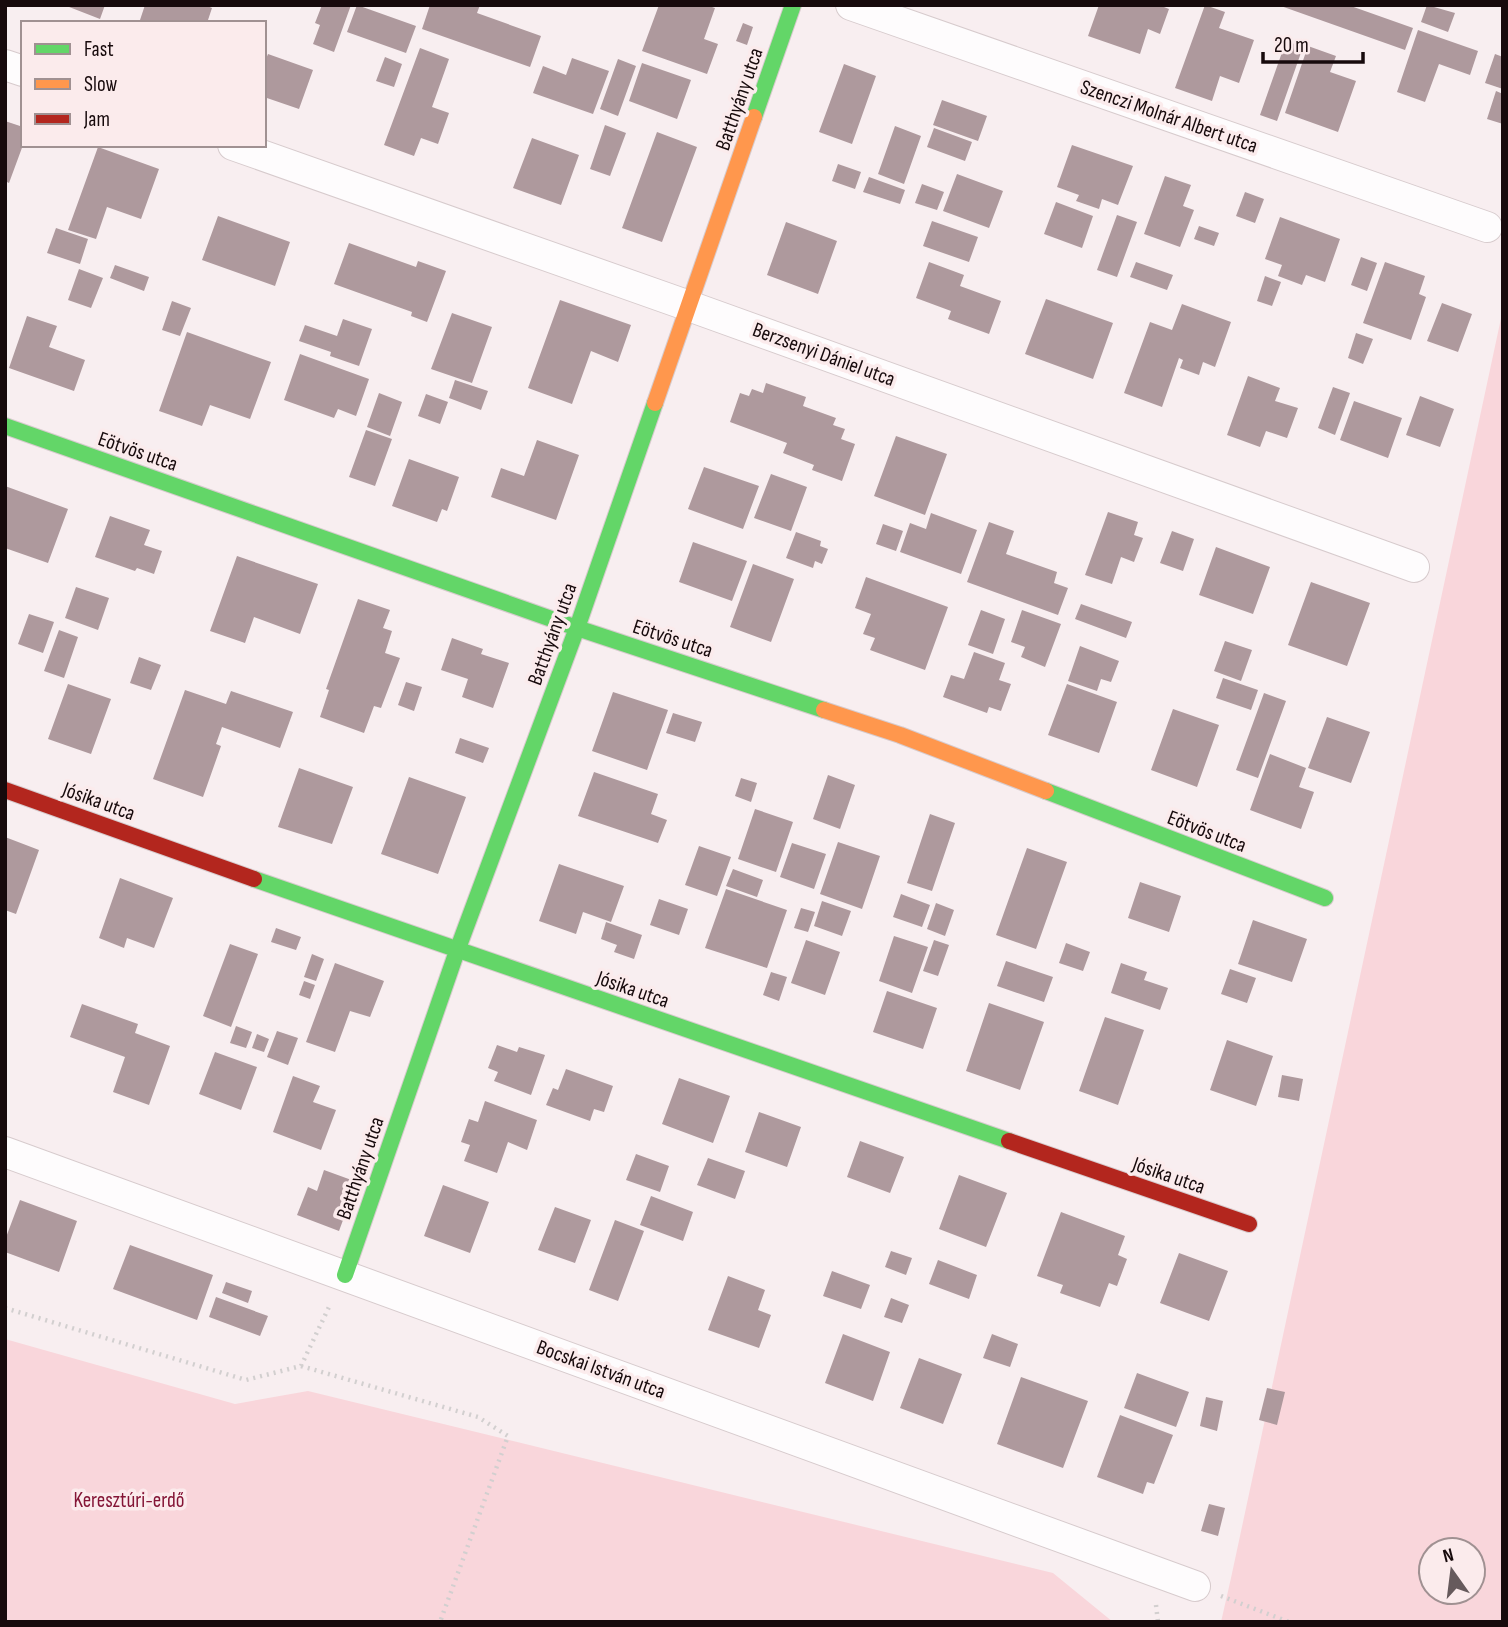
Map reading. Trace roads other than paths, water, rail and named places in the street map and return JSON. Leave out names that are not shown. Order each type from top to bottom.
[{"type":"street","name":"Batthyány utca","points":[[345,1275],[457,951],[577,628],[793,5]]},
{"type":"street","name":"Szenczi Molnár Albert utca","points":[[851,5],[1487,227]]},
{"type":"street","name":"Berzsenyi Dániel utca","points":[[239,147],[1414,567]]},
{"type":"street","name":"Eötvös utca","points":[[5,426],[577,628],[900,735],[1325,898]]},
{"type":"street","name":"Jósika utca","points":[[5,790],[457,951],[1250,1224]]},
{"type":"street","name":"Bocskai István utca","points":[[5,1152],[1195,1586]]},
{"type":"park label","name":"Keresztúri-erdő","points":[[129,1500]]}]
